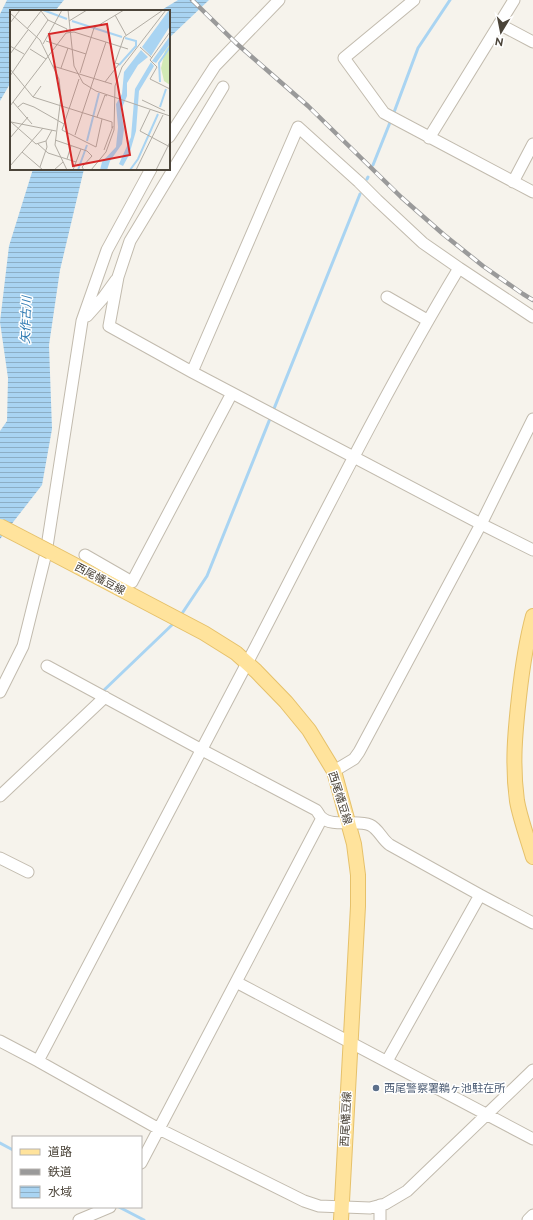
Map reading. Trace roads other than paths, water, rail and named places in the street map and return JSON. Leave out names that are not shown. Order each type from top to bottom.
[{"type":"main road","name":"西尾幡豆線","points":[[0,526],[204,633],[236,653],[291,708],[308,730],[334,771],[354,844],[358,889],[341,1214]]},
{"type":"main road","points":[[533,616],[528,633],[514,738],[518,802],[533,857]]},
{"type":"street","points":[[170,135],[215,66],[279,0]]},
{"type":"street","points":[[414,0],[344,58],[384,113],[533,192]]},
{"type":"street","points":[[430,138],[514,0]]},
{"type":"street","points":[[499,24],[533,42]]},
{"type":"street","points":[[223,87],[130,241],[118,277],[109,326],[192,372],[533,550]]},
{"type":"street","points":[[192,372],[298,126],[423,243],[458,268],[533,317]]},
{"type":"street","points":[[513,182],[533,144]]},
{"type":"street","points":[[0,692],[23,646],[46,553],[82,321],[107,250],[150,170]]},
{"type":"street","points":[[38,1061],[354,457],[427,320],[458,268]]},
{"type":"street","points":[[82,321],[103,298],[118,277]]},
{"type":"street","points":[[387,297],[427,320]]},
{"type":"street","points":[[85,555],[132,582],[232,393]]},
{"type":"street","points":[[334,771],[354,759],[359,752],[481,524],[533,419]]},
{"type":"street","points":[[47,666],[316,810],[322,818],[331,822],[370,825],[376,829],[384,840],[390,845],[480,896],[533,923]]},
{"type":"street","points":[[0,796],[105,697]]},
{"type":"street","points":[[142,1161],[322,818]]},
{"type":"street","points":[[0,858],[28,872]]},
{"type":"street","points":[[387,1061],[480,896]]},
{"type":"street","points":[[236,982],[533,1139]]},
{"type":"street","points":[[0,1041],[160,1129],[304,1201],[341,1214],[385,1204],[407,1191],[533,1070]]},
{"type":"street","points":[[380,1205],[380,1220]]},
{"type":"street","points":[[79,1220],[109,1208]]},
{"type":"street","points":[[528,1220],[533,1215]]},
{"type":"water","points":[[7,0],[64,0],[56,10],[10,10],[10,84],[0,101],[0,14]]},
{"type":"water","points":[[178,0],[209,0],[170,37],[170,10],[162,10]]},
{"type":"water","name":"矢作古川","points":[[33,170],[84,170],[60,270],[49,345],[52,429],[42,485],[0,539],[0,431],[7,421],[8,378],[0,322],[9,246]]},
{"type":"waterway","points":[[393,115],[418,48],[450,0]]},
{"type":"waterway","points":[[373,165],[391,120]]},
{"type":"waterway","points":[[181,615],[207,576],[360,194]]},
{"type":"waterway","points":[[102,692],[174,623]]},
{"type":"waterway","points":[[0,1143],[12,1149]]},
{"type":"waterway","points":[[121,1208],[144,1220]]},
{"type":"railway","points":[[192,0],[236,43],[308,106],[401,197],[443,234],[483,266],[533,300]]},
{"type":"place","name":"西尾警察署鵜ヶ池駐在所","points":[[376,1088]]}]
